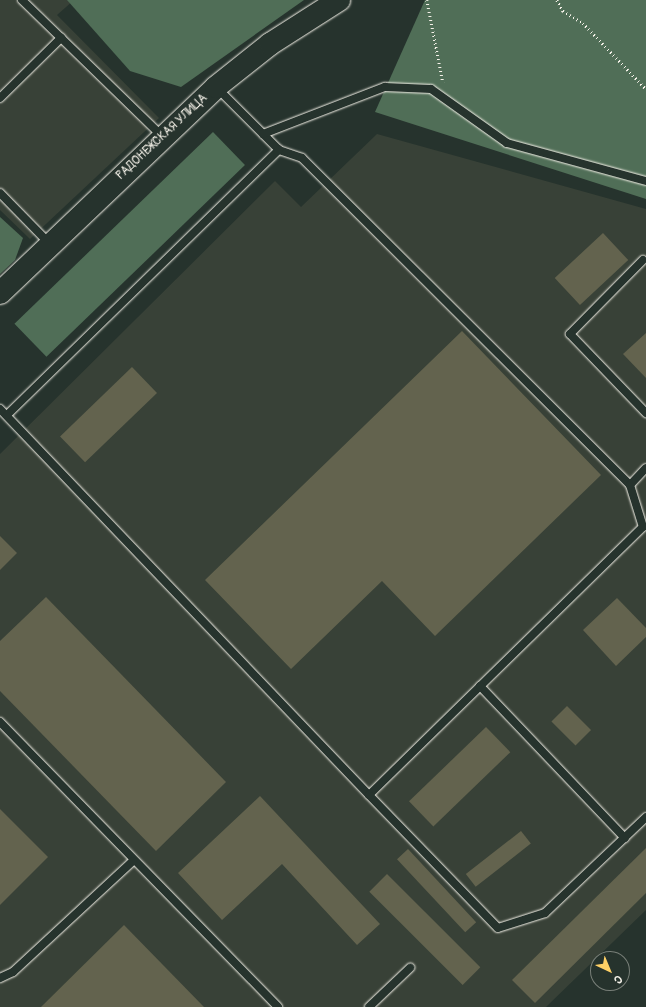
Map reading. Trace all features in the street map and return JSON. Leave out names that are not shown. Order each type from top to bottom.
[{"type":"street","name":"РАДОНЕЖСКАЯ УЛИЦА","points":[[0,293],[162,136],[216,87],[270,44],[339,0]]},
{"type":"lane","points":[[22,0],[162,136]]},
{"type":"lane","points":[[0,98],[61,38]]},
{"type":"lane","points":[[216,87],[279,150],[302,158],[630,485],[642,527],[369,795]]},
{"type":"lane","points":[[263,134],[385,88],[430,89],[507,143],[646,181]]},
{"type":"lane","points":[[7,415],[279,150]]},
{"type":"lane","points":[[0,193],[50,244]]},
{"type":"lane","points":[[643,260],[570,334],[646,413]]},
{"type":"lane","points":[[0,408],[498,928],[545,913],[646,817]]},
{"type":"lane","points":[[630,485],[646,468]]},
{"type":"lane","points":[[480,686],[625,838]]},
{"type":"lane","points":[[0,722],[133,861],[278,1007]]},
{"type":"lane","points":[[0,978],[13,972],[133,861]]},
{"type":"lane","points":[[369,1007],[410,968]]},
{"type":"path","points":[[427,0],[447,101]]},
{"type":"path","points":[[557,0],[562,12],[583,23],[646,89]]},
{"type":"shaded area","points":[[0,0],[74,0],[57,15],[159,118],[30,239],[0,210]]},
{"type":"shaded area","points":[[377,134],[646,209],[646,910],[604,951],[590,951],[590,964],[546,1007],[0,1007],[0,454],[275,181],[301,207]]},
{"type":"green space","points":[[67,0],[304,0],[181,87],[130,71]]},
{"type":"green space","points":[[425,0],[646,0],[646,199],[375,112]]},
{"type":"green space","points":[[213,132],[245,165],[46,357],[14,324]]},
{"type":"green space","points":[[0,217],[23,238],[15,260],[0,274]]},
{"type":"building","points":[[603,233],[628,260],[580,305],[555,278]]},
{"type":"building","points":[[462,331],[601,475],[435,636],[382,581],[291,669],[205,580]]},
{"type":"building","points":[[646,333],[646,378],[623,354]]},
{"type":"building","points":[[132,367],[157,393],[85,462],[60,436]]},
{"type":"building","points":[[0,536],[17,553],[0,570]]},
{"type":"building","points":[[46,597],[226,782],[156,851],[0,691],[0,641]]},
{"type":"building","points":[[617,598],[646,628],[646,637],[616,666],[583,630]]},
{"type":"building","points":[[567,706],[591,730],[575,746],[551,722]]},
{"type":"building","points":[[486,727],[510,752],[433,827],[409,801]]},
{"type":"building","points":[[260,796],[380,924],[357,945],[282,864],[222,920],[178,873]]},
{"type":"building","points":[[0,809],[48,857],[0,905]]},
{"type":"building","points":[[521,831],[531,844],[476,887],[466,874]]},
{"type":"building","points":[[646,848],[646,893],[535,1003],[512,980]]},
{"type":"building","points":[[408,849],[476,922],[465,932],[397,859]]},
{"type":"building","points":[[387,874],[480,967],[463,985],[369,892]]},
{"type":"building","points":[[124,925],[204,1007],[41,1007]]}]
